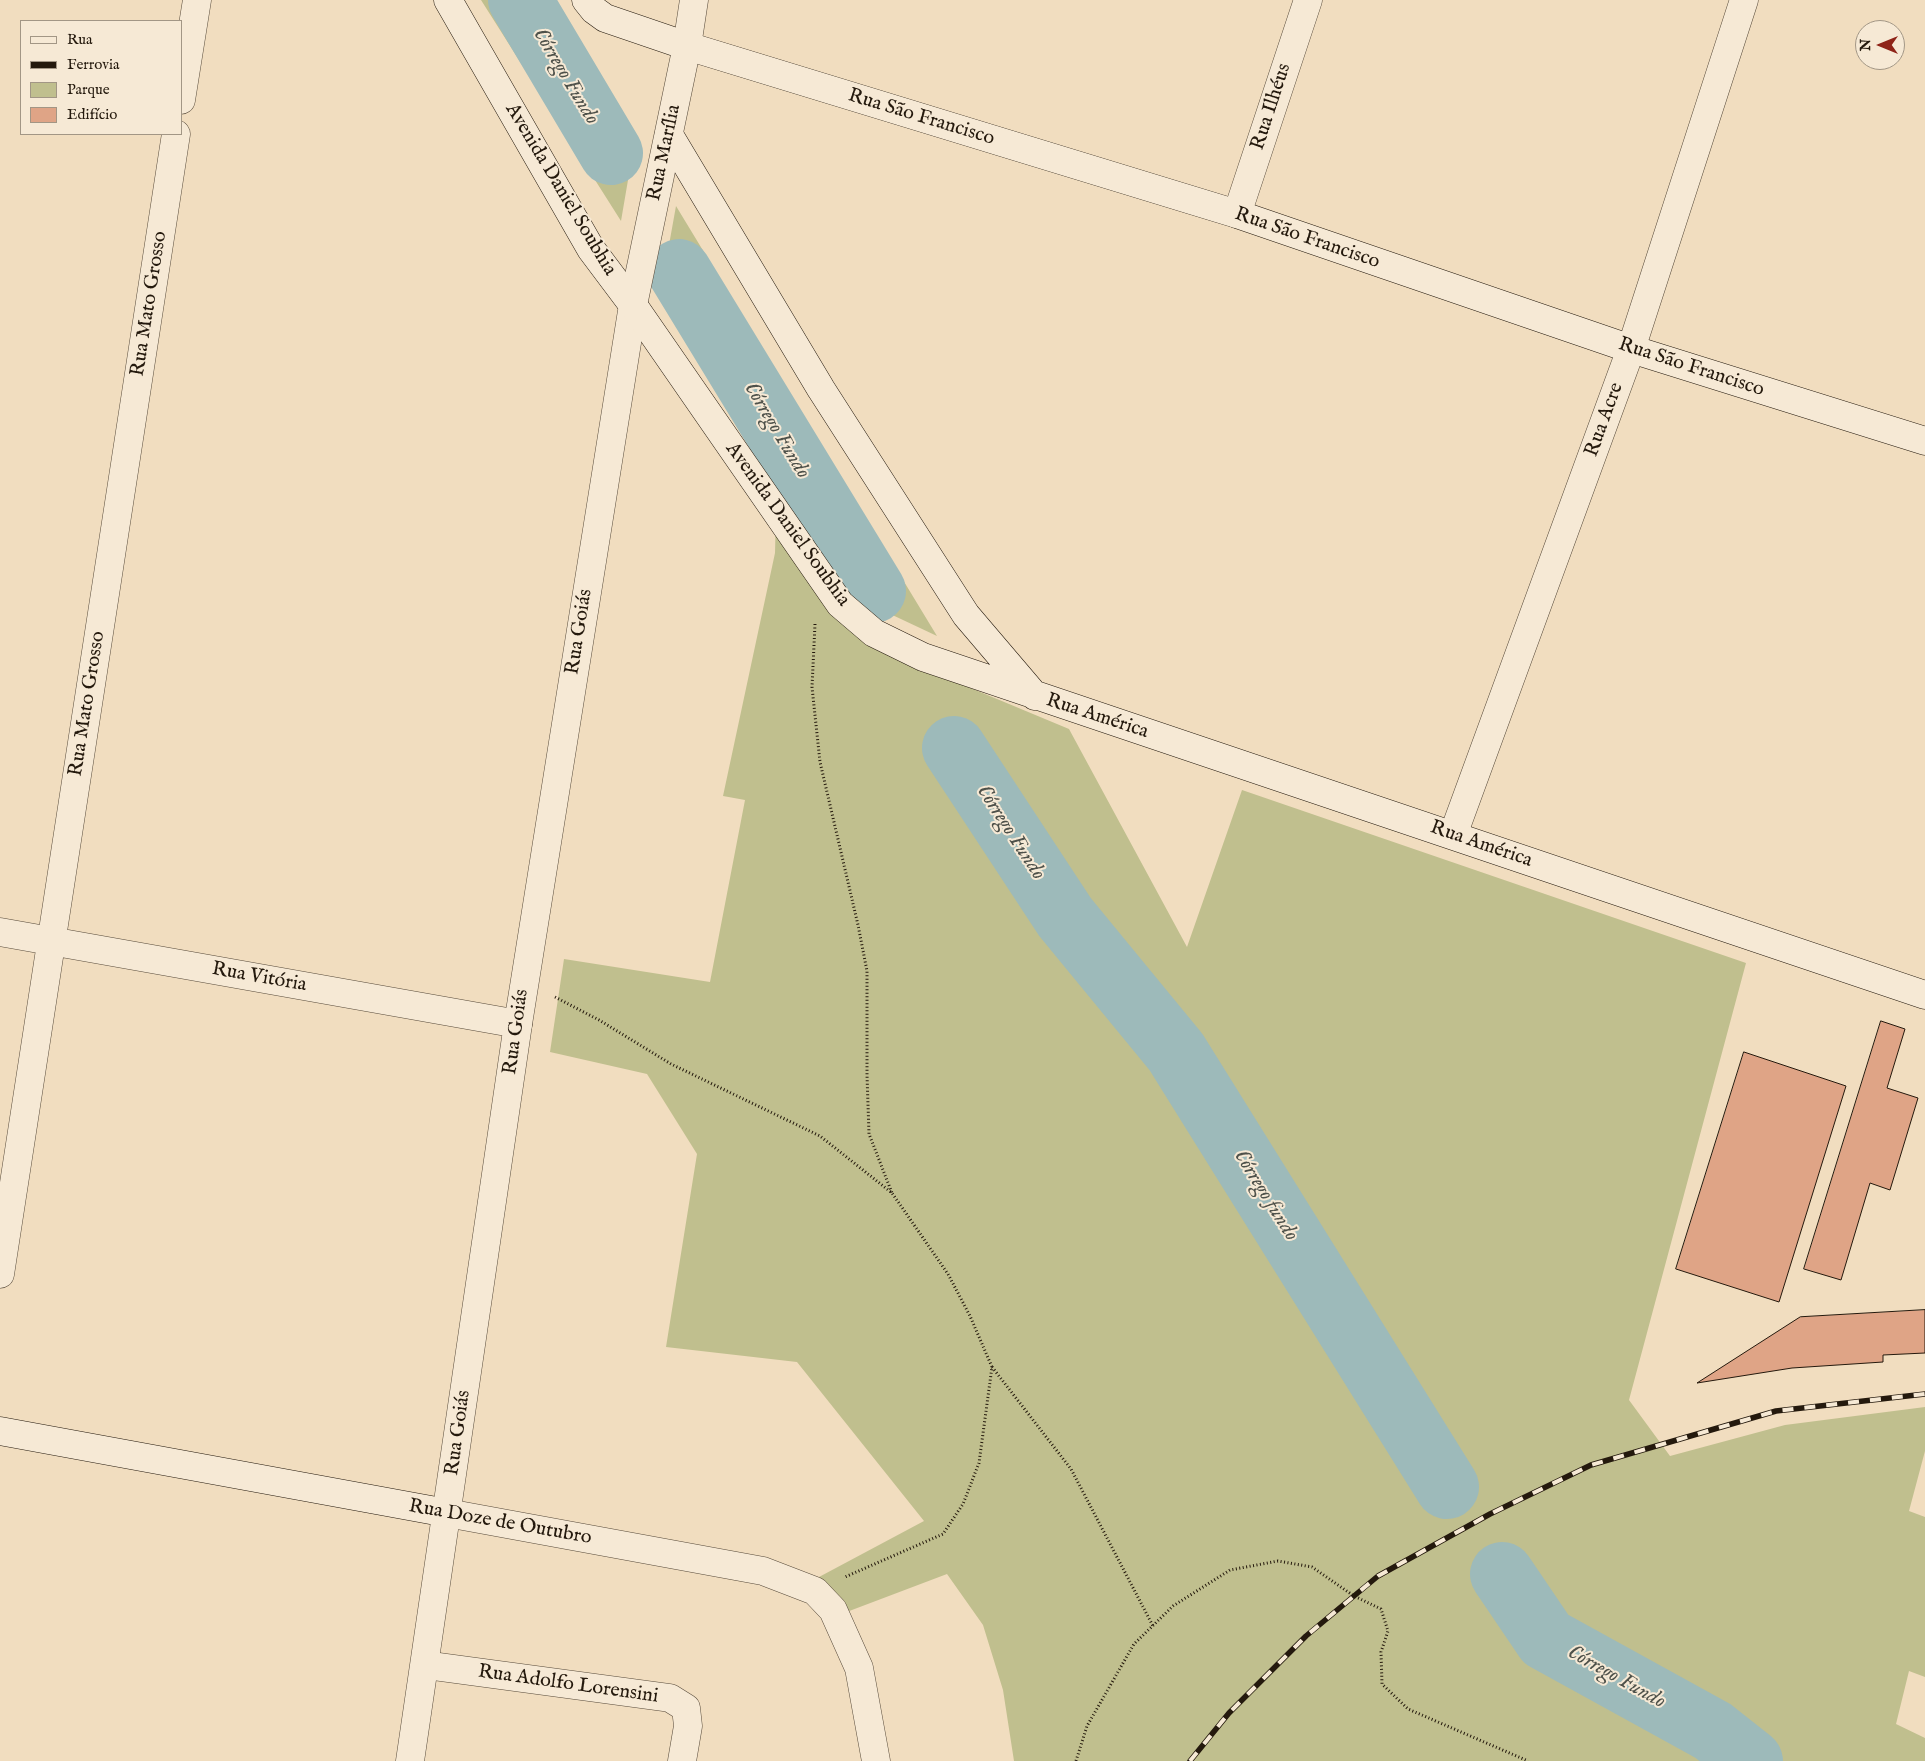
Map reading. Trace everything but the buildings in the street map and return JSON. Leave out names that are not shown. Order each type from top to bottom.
[{"type":"street","points":[[182,94],[197,0]]},
{"type":"street","name":"Avenida Daniel Soubhia","points":[[448,0],[591,249],[633,305],[840,604],[874,633],[923,658],[1036,697]]},
{"type":"street","points":[[586,0],[594,10],[606,18],[687,46]]},
{"type":"street","name":"Rua Marília","points":[[633,305],[687,46],[694,0]]},
{"type":"street","name":"Rua Ilhéus","points":[[1237,214],[1308,0]]},
{"type":"street","name":"Rua Acre","points":[[1453,835],[1631,349],[1744,0]]},
{"type":"street","name":"Rua São Francisco","points":[[687,46],[1237,214],[1631,349],[1925,441]]},
{"type":"street","name":"Rua Mato Grosso","points":[[0,1274],[176,135]]},
{"type":"street","points":[[668,135],[821,389],[966,615],[1036,697]]},
{"type":"street","name":"Rua Goiás","points":[[410,1761],[448,1513],[518,1024],[633,305]]},
{"type":"street","name":"Rua América","points":[[1036,697],[1453,835],[1925,995]]},
{"type":"street","name":"Rua Vitória","points":[[0,932],[518,1024]]},
{"type":"street","name":"Rua Doze de Outubro","points":[[0,1431],[763,1571],[815,1590],[833,1610],[859,1668],[876,1761]]},
{"type":"street","name":"Rua Adolfo Lorensini","points":[[424,1665],[670,1698],[686,1708],[688,1726],[682,1761]]},
{"type":"path","points":[[815,623],[812,687],[820,762],[867,971],[869,1134],[892,1193],[948,1274],[970,1316],[992,1367],[1071,1469],[1152,1626]]},
{"type":"path","points":[[525,982],[599,1020],[671,1064],[820,1136],[892,1193]]},
{"type":"path","points":[[815,1590],[943,1534],[963,1504],[979,1463],[992,1367]]},
{"type":"path","points":[[1076,1761],[1086,1726],[1134,1644],[1152,1626],[1173,1606],[1230,1570],[1278,1561],[1312,1567],[1354,1596],[1381,1609],[1388,1631],[1381,1652],[1382,1684],[1408,1710],[1528,1761]]},
{"type":"green space","points":[[481,0],[546,0],[634,145],[621,221]]},
{"type":"green space","points":[[676,206],[937,636],[869,604],[660,295]]},
{"type":"green space","points":[[776,513],[889,654],[1069,729],[1187,947],[1242,790],[1746,963],[1629,1400],[1670,1456],[1785,1425],[1925,1407],[1925,1451],[1909,1511],[1925,1517],[1925,1677],[1909,1671],[1896,1724],[1925,1738],[1925,1761],[1014,1761],[1003,1690],[983,1625],[947,1574],[844,1613],[819,1577],[924,1521],[797,1362],[666,1347],[697,1154],[647,1074],[550,1052],[564,959],[710,982],[745,800],[723,796],[775,553]]},
{"type":"waterway","name":"Córrego Fundo","points":[[520,0],[611,153]]},
{"type":"waterway","name":"Córrego Fundo","points":[[679,271],[874,591]]},
{"type":"waterway","name":"Córrego fundo","points":[[954,748],[1065,917],[1176,1052],[1447,1487]]},
{"type":"waterway","name":"Córrego Fundo","points":[[1502,1574],[1546,1639],[1713,1731],[1751,1761]]},
{"type":"railway","points":[[1190,1761],[1229,1713],[1306,1636],[1378,1576],[1490,1514],[1591,1465],[1776,1411],[1925,1394]]}]
